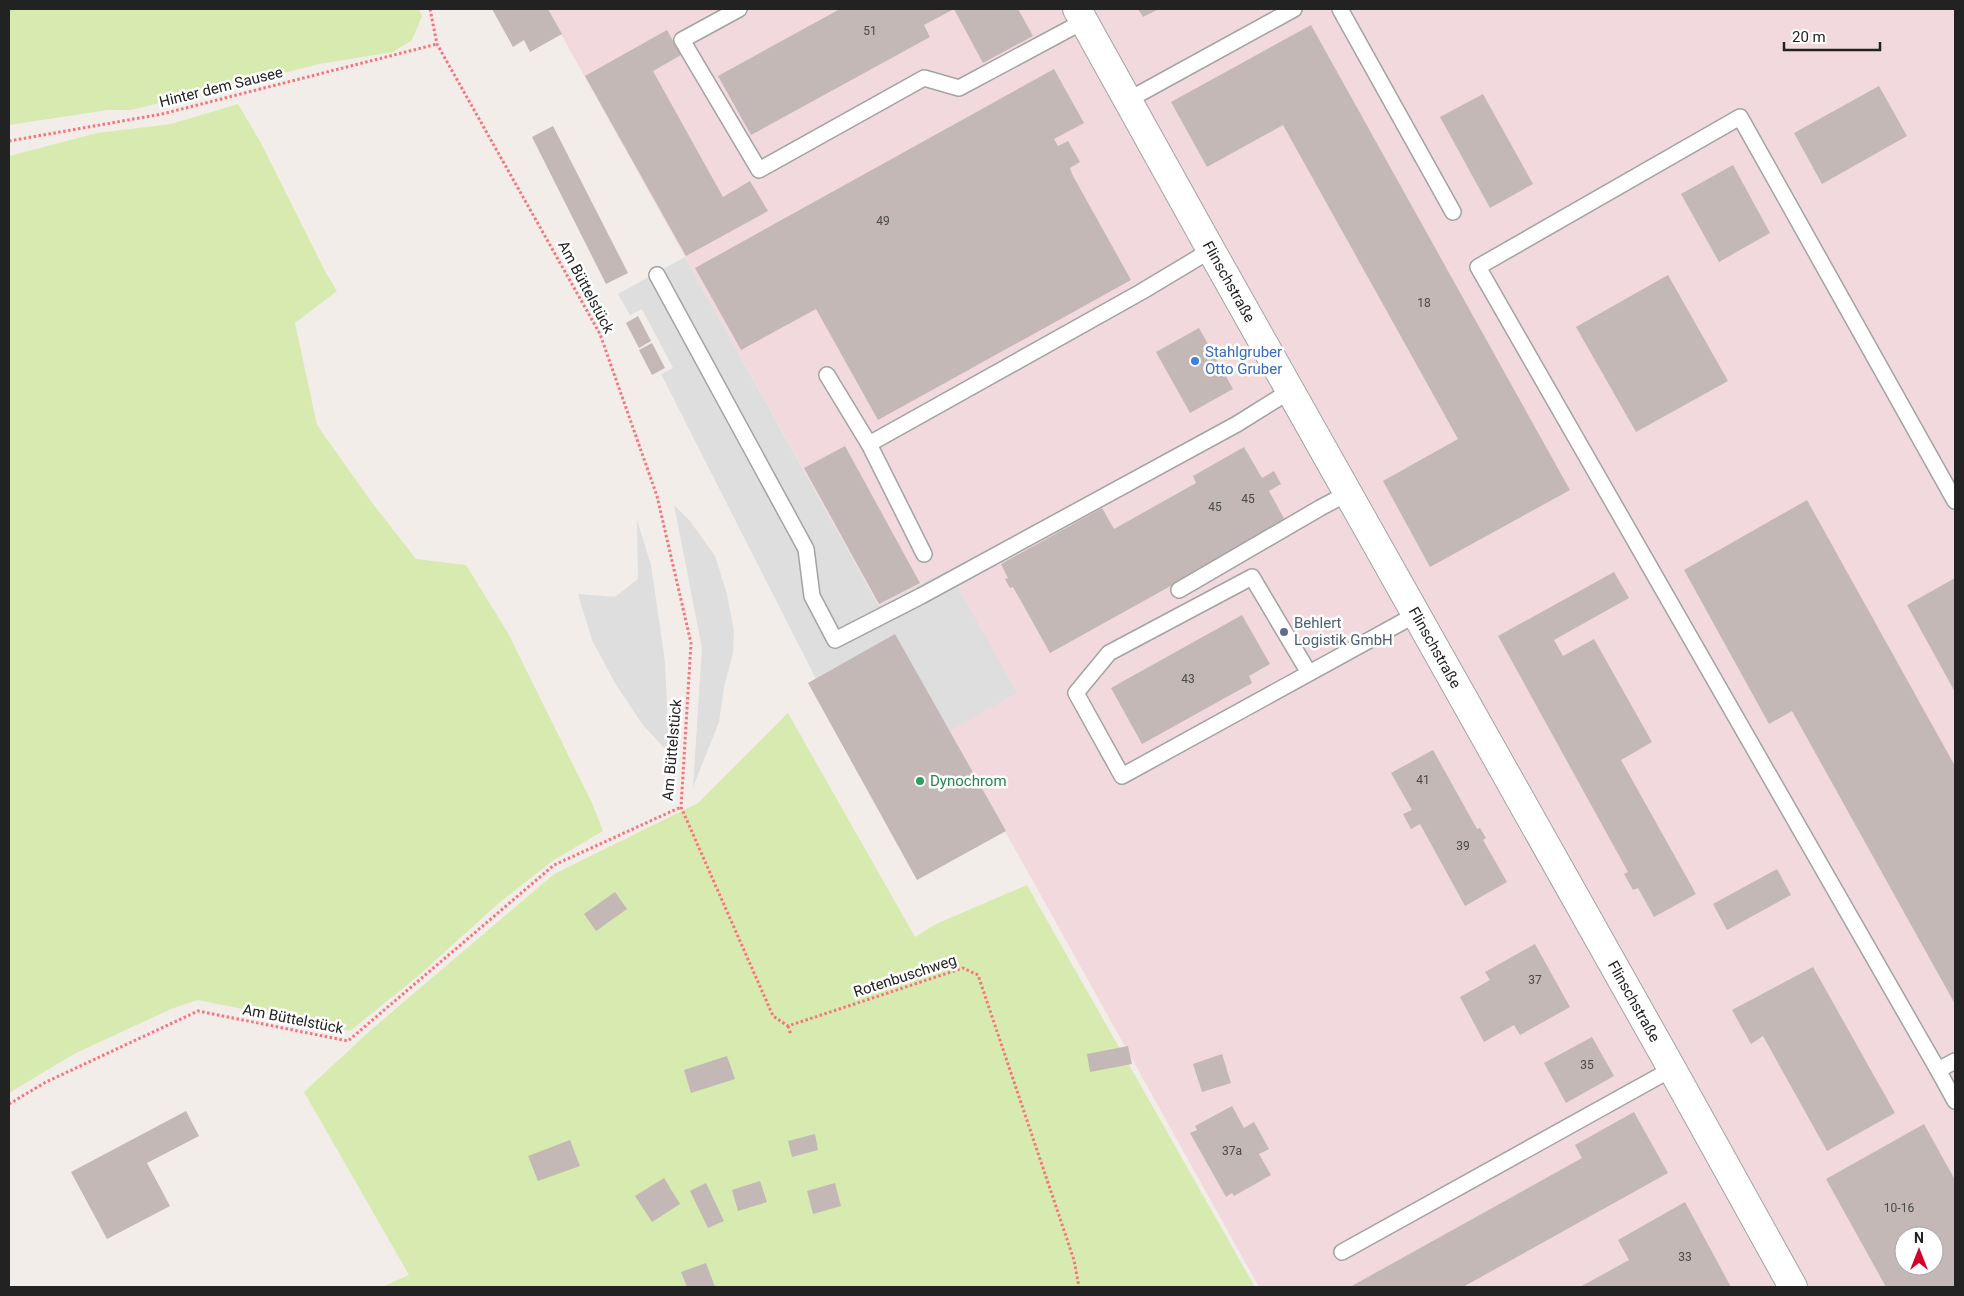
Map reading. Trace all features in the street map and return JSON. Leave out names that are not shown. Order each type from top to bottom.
[{"type":"street","name":"Flinschstraße","points":[[1081,15],[1415,615],[1793,1287]]},
{"type":"lane","points":[[739,9],[682,40],[759,170],[924,78],[958,88],[1081,15]]},
{"type":"lane","points":[[1128,100],[1294,9]]},
{"type":"lane","points":[[1340,9],[1453,212]]},
{"type":"lane","points":[[1955,501],[1740,117],[1478,267],[1955,1101]]},
{"type":"lane","points":[[869,444],[1140,292],[1211,250]]},
{"type":"lane","points":[[657,275],[806,549],[812,596],[835,640],[921,596],[1237,424],[1290,391]]},
{"type":"lane","points":[[827,375],[869,444],[924,554]]},
{"type":"lane","points":[[1179,590],[1348,493]]},
{"type":"lane","points":[[1309,673],[1252,577],[1109,652],[1076,693],[1122,776],[1415,615]]},
{"type":"lane","points":[[1938,1070],[1955,1061]]},
{"type":"lane","points":[[1342,1252],[1672,1069]]},
{"type":"path","name":"Am Büttelstück","points":[[9,1104],[46,1082],[198,1012],[348,1041],[554,865],[681,807],[691,643],[657,496],[600,334],[437,44],[430,9]]},
{"type":"path","name":"Hinter dem Sausee","points":[[9,142],[162,114],[437,44]]},
{"type":"path","points":[[681,807],[774,1016],[788,1026],[791,1035]]},
{"type":"path","name":"Rotenbuschweg","points":[[788,1026],[963,968],[978,975],[1074,1260],[1079,1287]]},
{"type":"shaded area","points":[[547,9],[1955,9],[1955,1287],[1259,1287]]},
{"type":"shaded area","points":[[685,257],[879,606],[948,570],[1017,693],[949,731],[816,679],[661,374],[673,368],[642,309],[630,315],[618,294]]},
{"type":"shaded area","points":[[674,505],[690,521],[715,556],[727,594],[734,631],[733,653],[724,687],[719,722],[693,787],[702,648]]},
{"type":"shaded area","points":[[637,520],[651,565],[665,662],[669,753],[643,725],[615,683],[592,640],[578,594],[615,597],[638,579]]},
{"type":"green space","points":[[9,9],[419,9],[422,16],[412,40],[393,52],[320,64],[131,110],[108,110],[9,125]]},
{"type":"green space","points":[[238,104],[261,143],[325,271],[337,291],[295,323],[317,425],[370,500],[416,559],[466,565],[508,633],[592,803],[603,831],[554,860],[500,902],[417,977],[350,1031],[198,1000],[171,1009],[74,1054],[9,1093],[9,156],[97,133],[171,124]]},
{"type":"green space","points":[[788,713],[915,937],[936,924],[1027,885],[1255,1287],[382,1287],[409,1275],[304,1092],[373,1028],[554,874],[698,803]]},
{"type":"building","points":[[492,9],[548,9],[562,34],[530,52],[524,40],[513,47]]},
{"type":"building","points":[[840,9],[954,9],[924,25],[930,37],[751,135],[718,76]]},
{"type":"building","points":[[954,9],[1018,9],[1033,36],[983,63]]},
{"type":"building","points":[[1138,9],[1159,9],[1143,17]]},
{"type":"building","points":[[1311,25],[1570,490],[1430,567],[1383,481],[1458,439],[1283,125],[1207,167],[1171,102]]},
{"type":"building","points":[[667,30],[681,55],[653,71],[723,197],[750,181],[768,211],[686,256],[585,76]]},
{"type":"building","points":[[1054,69],[1084,123],[1054,139],[1058,146],[1068,141],[1080,162],[1070,168],[1072,174],[1131,280],[878,420],[816,309],[741,350],[695,268]]},
{"type":"building","points":[[1879,86],[1907,136],[1822,184],[1794,133]]},
{"type":"building","points":[[1483,94],[1533,184],[1490,208],[1440,117]]},
{"type":"building","points":[[553,126],[628,273],[606,284],[532,137]]},
{"type":"building","points":[[1733,165],[1770,233],[1719,262],[1681,194]]},
{"type":"building","points":[[1668,275],[1728,381],[1636,432],[1576,327]]},
{"type":"building","points":[[638,316],[651,341],[639,348],[626,323]]},
{"type":"building","points":[[1199,328],[1233,389],[1190,413],[1156,352]]},
{"type":"building","points":[[652,343],[665,368],[652,375],[639,350]]},
{"type":"building","points":[[845,446],[920,583],[879,604],[804,468]]},
{"type":"building","points":[[1244,447],[1262,478],[1274,471],[1281,484],[1269,491],[1286,522],[1050,653],[1013,587],[1010,588],[1005,579],[1008,578],[1001,564],[1102,508],[1114,529],[1196,483],[1193,476]]},
{"type":"building","points":[[1807,500],[1955,766],[1955,1004],[1792,711],[1769,724],[1684,570]]},
{"type":"building","points":[[1614,572],[1629,598],[1554,640],[1563,656],[1594,639],[1652,742],[1621,760],[1696,894],[1654,917],[1638,888],[1633,890],[1624,874],[1628,872],[1498,636]]},
{"type":"building","points":[[1955,578],[1955,692],[1907,605]]},
{"type":"building","points":[[1242,615],[1270,664],[1249,676],[1252,683],[1142,744],[1111,688]]},
{"type":"building","name":"Dynochrom","points":[[895,634],[1006,831],[917,880],[808,683]]},
{"type":"building","points":[[1433,750],[1477,829],[1480,828],[1486,838],[1483,840],[1507,882],[1465,906],[1420,824],[1411,829],[1403,814],[1412,810],[1391,773]]},
{"type":"building","points":[[1777,869],[1791,895],[1727,930],[1713,904]]},
{"type":"building","points":[[615,892],[627,909],[596,931],[584,914]]},
{"type":"building","points":[[1535,944],[1570,1007],[1520,1035],[1514,1025],[1484,1042],[1460,997],[1490,980],[1485,972]]},
{"type":"building","points":[[1813,967],[1895,1113],[1827,1151],[1763,1036],[1751,1044],[1732,1010]]},
{"type":"building","points":[[1592,1037],[1614,1076],[1566,1103],[1544,1063]]},
{"type":"building","points":[[1128,1046],[1132,1064],[1090,1072],[1087,1054]]},
{"type":"building","points":[[1222,1054],[1231,1083],[1202,1092],[1193,1064]]},
{"type":"building","points":[[727,1056],[735,1079],[691,1093],[684,1070]]},
{"type":"building","points":[[1232,1106],[1244,1128],[1254,1122],[1269,1149],[1259,1154],[1271,1175],[1234,1196],[1232,1193],[1226,1197],[1190,1133],[1197,1130],[1195,1126]]},
{"type":"building","points":[[186,1111],[199,1136],[147,1163],[170,1206],[107,1239],[71,1172]]},
{"type":"building","points":[[1634,1112],[1668,1173],[1463,1287],[1350,1287],[1582,1158],[1575,1145]]},
{"type":"building","points":[[1924,1124],[1955,1180],[1955,1287],[1886,1287],[1826,1179]]},
{"type":"building","points":[[815,1134],[818,1150],[792,1157],[788,1141]]},
{"type":"building","points":[[570,1140],[580,1166],[538,1181],[528,1156]]},
{"type":"building","points":[[664,1178],[680,1204],[652,1222],[635,1196]]},
{"type":"building","points":[[760,1181],[767,1202],[738,1211],[732,1190]]},
{"type":"building","points":[[706,1183],[724,1221],[708,1228],[690,1191]]},
{"type":"building","points":[[835,1183],[841,1206],[813,1214],[807,1191]]},
{"type":"building","points":[[1685,1202],[1731,1287],[1580,1287],[1629,1260],[1618,1240]]},
{"type":"building","points":[[706,1263],[715,1287],[687,1287],[681,1272]]},
{"type":"place","name":"Stahlgruber Otto Gruber","points":[[1195,361]]},
{"type":"place","name":"Behlert Logistik GmbH","points":[[1284,632]]},
{"type":"place","name":"Dynochrom","points":[[920,781]]}]
